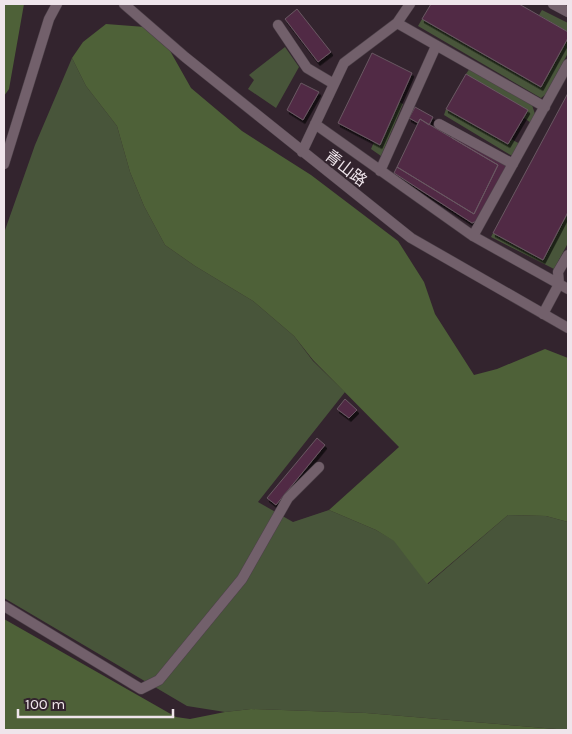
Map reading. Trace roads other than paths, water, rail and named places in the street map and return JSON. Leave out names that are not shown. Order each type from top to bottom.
[{"type":"street","points":[[4,164],[49,19],[57,4]]},
{"type":"street","name":"青山路","points":[[124,4],[185,57],[411,238],[568,328]]},
{"type":"street","points":[[302,152],[344,63],[397,23],[410,4]]},
{"type":"street","points":[[553,4],[568,12]]},
{"type":"street","points":[[397,23],[545,107]]},
{"type":"street","points":[[278,25],[307,68],[334,84]]},
{"type":"street","points":[[380,171],[436,46]]},
{"type":"street","points":[[474,236],[568,64]]},
{"type":"street","points":[[315,124],[474,236],[568,289]]},
{"type":"street","points":[[439,124],[513,164]]},
{"type":"street","points":[[543,314],[559,284],[558,272],[568,254]]},
{"type":"street","points":[[4,606],[140,689],[159,680],[242,579],[288,498],[319,467]]}]
